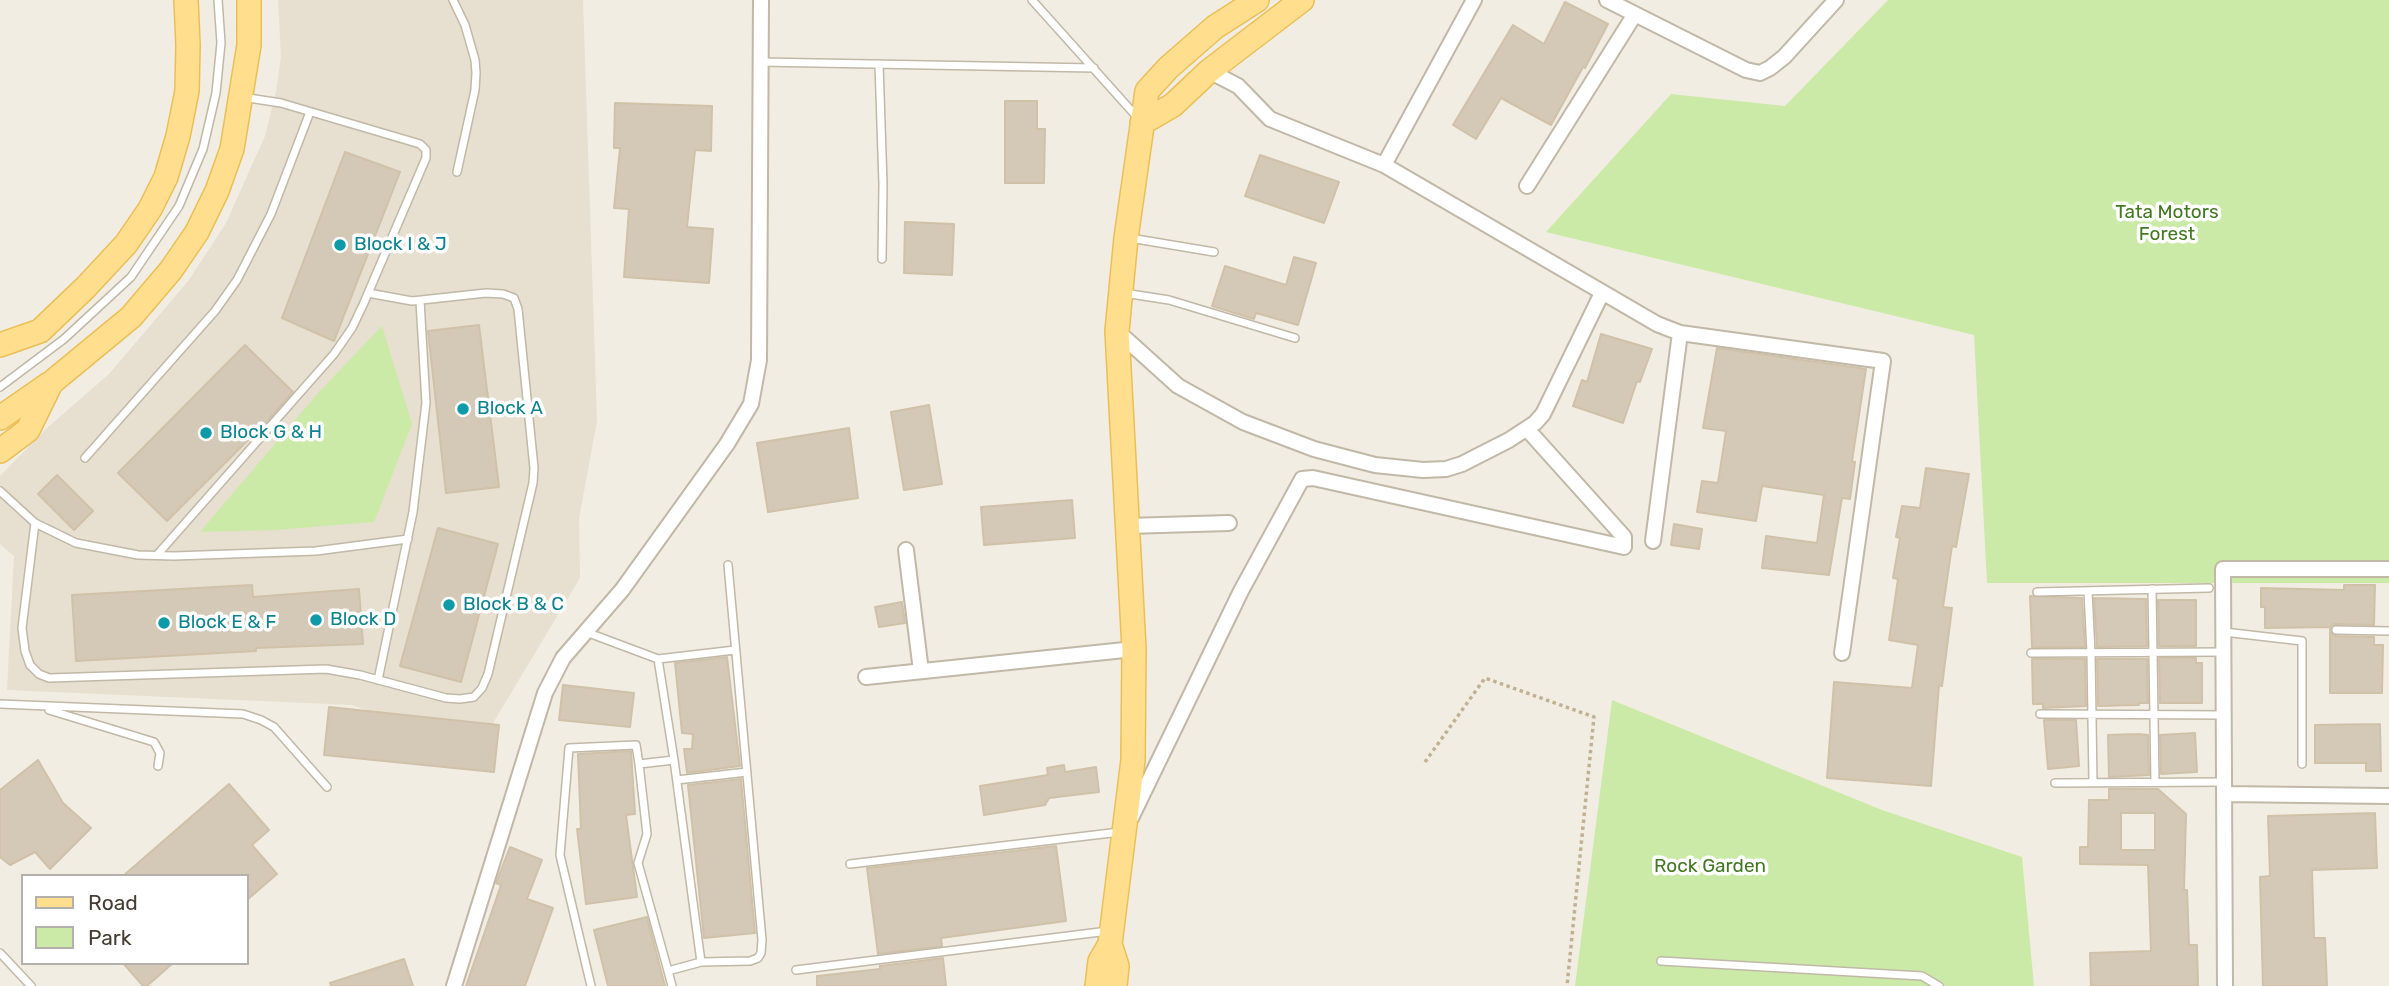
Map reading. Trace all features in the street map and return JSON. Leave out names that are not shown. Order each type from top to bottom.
[{"type":"main road","points":[[0,363],[40,331],[85,288],[127,244],[150,209],[166,177],[187,92],[186,0]]},
{"type":"main road","points":[[6,414],[51,383],[131,317],[171,271],[191,242],[217,191],[232,149],[249,45],[249,0]]},
{"type":"main road","points":[[1097,986],[1100,961],[1111,938],[1133,760],[1134,649],[1117,331],[1126,238],[1147,91],[1168,68],[1215,27],[1257,0]]},
{"type":"main road","points":[[1142,123],[1173,105],[1209,71],[1302,0]]},
{"type":"main road","points":[[0,345],[40,331]]},
{"type":"main road","points":[[0,451],[28,430],[51,383]]},
{"type":"main road","points":[[1111,938],[1117,966],[1115,986]]},
{"type":"street","points":[[454,986],[544,693],[563,658],[622,590],[727,444],[751,404],[759,360],[761,0]]},
{"type":"street","points":[[1384,165],[1474,0]]},
{"type":"street","points":[[1608,0],[1746,70],[1760,73],[1784,57],[1836,0]]},
{"type":"street","points":[[1528,186],[1635,14]]},
{"type":"street","points":[[1209,71],[1238,86],[1270,119],[1384,165],[1657,324],[1680,333],[1883,360],[1842,653]]},
{"type":"street","points":[[1117,331],[1178,386],[1243,422],[1314,449],[1375,465],[1423,470],[1446,469],[1462,464],[1527,429],[1543,414],[1602,293]]},
{"type":"street","points":[[1654,541],[1680,333]]},
{"type":"street","points":[[1124,832],[1241,591],[1302,479],[1313,478],[1624,547],[1624,537],[1527,429]]},
{"type":"street","points":[[1127,526],[1229,523]]},
{"type":"street","points":[[906,550],[921,671]]},
{"type":"street","points":[[2225,986],[2223,569],[2389,569]]},
{"type":"street","points":[[866,677],[1134,649]]},
{"type":"street","points":[[2224,788],[2389,796]]},
{"type":"lane","points":[[0,387],[64,339],[131,277],[179,206],[203,149],[216,93],[221,43],[218,0]]},
{"type":"lane","points":[[453,0],[465,25],[476,74],[457,172]]},
{"type":"lane","points":[[1032,0],[1142,123]]},
{"type":"lane","points":[[759,62],[1094,68]]},
{"type":"lane","points":[[879,64],[883,184],[882,259]]},
{"type":"lane","points":[[157,555],[334,354],[352,328],[426,158],[426,150],[420,144],[271,101],[242,97]]},
{"type":"lane","points":[[85,458],[215,311],[237,280],[271,214],[310,112]]},
{"type":"lane","points":[[1126,238],[1213,252]]},
{"type":"lane","points":[[35,523],[22,628],[30,664],[39,674],[48,678],[326,669],[453,699],[474,697],[482,688],[488,674],[533,483],[534,468],[518,309],[514,298],[503,293],[420,301],[368,293]]},
{"type":"lane","points":[[1120,293],[1169,300],[1295,338]]},
{"type":"lane","points":[[378,680],[413,512],[426,403],[420,301]]},
{"type":"lane","points":[[0,491],[35,523],[76,543],[123,553],[157,555],[316,551],[408,539]]},
{"type":"lane","points":[[668,971],[701,962],[750,961],[758,958],[761,953],[728,565]]},
{"type":"lane","points":[[2037,593],[2209,588]]},
{"type":"lane","points":[[2152,589],[2155,782]]},
{"type":"lane","points":[[2088,591],[2092,783]]},
{"type":"lane","points":[[2336,630],[2389,631]]},
{"type":"lane","points":[[586,632],[657,659],[735,650]]},
{"type":"lane","points":[[2224,632],[2302,641],[2302,764]]},
{"type":"lane","points":[[2031,653],[2224,652]]},
{"type":"lane","points":[[657,659],[677,780],[701,962]]},
{"type":"lane","points":[[0,704],[243,715],[274,727],[327,787]]},
{"type":"lane","points":[[38,707],[154,742],[160,753],[158,766]]},
{"type":"lane","points":[[2040,714],[2224,715]]},
{"type":"lane","points":[[591,986],[561,855],[569,748],[636,745],[647,834],[638,863],[672,986]]},
{"type":"lane","points":[[639,764],[674,760]]},
{"type":"lane","points":[[677,780],[747,772]]},
{"type":"lane","points":[[2055,783],[2155,782],[2224,788]]},
{"type":"lane","points":[[850,864],[1124,832]]},
{"type":"lane","points":[[796,970],[1111,938]]},
{"type":"lane","points":[[0,953],[31,986]]},
{"type":"lane","points":[[1661,961],[1922,976],[1939,986]]},
{"type":"path","points":[[1425,762],[1485,678],[1594,717],[1567,986]]},
{"type":"shaded area","points":[[278,0],[583,0],[597,421],[579,519],[580,578],[478,748],[352,705],[7,690],[14,556],[0,544],[0,476],[47,428],[109,374],[189,280],[226,223],[265,136],[276,92],[281,57]]},
{"type":"green space","name":"Tata Motors Forest","points":[[1888,0],[2389,0],[2389,583],[1987,583],[1974,335],[1546,232],[1671,94],[1785,106]]},
{"type":"green space","points":[[382,326],[412,424],[374,522],[276,530],[200,532],[319,392]]},
{"type":"green space","name":"Rock Garden","points":[[1612,700],[1882,810],[2022,857],[2034,986],[1575,986]]},
{"type":"building","points":[[1565,2],[1608,24],[1551,125],[1501,98],[1476,139],[1453,125],[1513,25],[1544,44]]},
{"type":"building","points":[[1005,101],[1037,101],[1037,129],[1045,129],[1044,183],[1005,183]]},
{"type":"building","points":[[615,103],[712,106],[711,151],[695,150],[687,227],[713,229],[709,283],[624,277],[629,209],[614,208],[620,148],[614,148]]},
{"type":"building","name":"Block I & J","points":[[345,152],[400,172],[334,341],[282,318]]},
{"type":"building","points":[[1260,155],[1339,182],[1324,223],[1245,196]]},
{"type":"building","points":[[905,222],[954,224],[952,275],[904,273]]},
{"type":"building","points":[[1294,257],[1316,263],[1298,325],[1256,313],[1254,319],[1212,306],[1225,266],[1286,285]]},
{"type":"building","name":"Block A","points":[[479,325],[499,487],[446,493],[428,331]]},
{"type":"building","points":[[1601,334],[1652,349],[1640,382],[1637,381],[1623,423],[1573,406],[1582,380],[1587,382]]},
{"type":"building","name":"Block G & H","points":[[245,345],[293,392],[167,521],[118,473]]},
{"type":"building","points":[[1717,348],[1866,369],[1852,461],[1855,462],[1850,499],[1842,498],[1829,575],[1762,568],[1766,536],[1817,543],[1824,495],[1762,486],[1756,521],[1697,512],[1702,481],[1718,483],[1726,431],[1703,428]]},
{"type":"building","points":[[929,405],[942,484],[904,490],[891,412]]},
{"type":"building","points":[[849,428],[858,498],[768,512],[757,443]]},
{"type":"building","points":[[1926,468],[1969,474],[1956,547],[1952,546],[1943,607],[1952,608],[1942,686],[1939,685],[1931,786],[1827,778],[1834,682],[1912,688],[1918,645],[1889,640],[1898,579],[1893,578],[1900,538],[1896,537],[1902,506],[1920,508]]},
{"type":"building","points":[[57,475],[93,511],[74,530],[38,494]]},
{"type":"building","points":[[1072,500],[1075,538],[984,545],[981,507]]},
{"type":"building","points":[[1674,524],[1702,529],[1699,549],[1671,545]]},
{"type":"building","name":"Block B & C","points":[[438,528],[498,544],[461,682],[400,666]]},
{"type":"building","name":"Block E & F","points":[[252,585],[253,597],[359,589],[363,644],[256,648],[256,651],[76,661],[72,595]]},
{"type":"building","points":[[2344,585],[2375,585],[2374,625],[2335,624],[2330,631],[2330,627],[2265,628],[2261,588],[2344,590]]},
{"type":"building","points":[[2030,596],[2082,598],[2085,647],[2032,647]]},
{"type":"building","points":[[2094,598],[2146,599],[2147,646],[2097,647]]},
{"type":"building","points":[[2158,600],[2196,600],[2196,646],[2159,646]]},
{"type":"building","points":[[902,602],[905,623],[879,627],[875,607]]},
{"type":"building","points":[[2330,631],[2336,636],[2374,637],[2374,645],[2383,645],[2382,693],[2330,693]]},
{"type":"building","points":[[727,657],[740,766],[687,773],[684,749],[692,749],[693,734],[682,733],[675,663]]},
{"type":"building","points":[[2159,658],[2196,658],[2196,663],[2202,663],[2202,703],[2160,703]]},
{"type":"building","points":[[2032,659],[2085,659],[2086,706],[2043,708],[2043,704],[2033,704]]},
{"type":"building","points":[[2097,659],[2147,659],[2148,703],[2098,706]]},
{"type":"building","points":[[563,685],[634,693],[630,727],[559,720]]},
{"type":"building","points":[[329,707],[499,725],[494,772],[324,755]]},
{"type":"building","points":[[2044,720],[2076,720],[2079,766],[2048,769]]},
{"type":"building","points":[[2380,724],[2381,771],[2366,771],[2366,763],[2315,763],[2315,725]]},
{"type":"building","points":[[2195,733],[2197,772],[2161,774],[2160,735]]},
{"type":"building","points":[[2108,735],[2148,735],[2149,775],[2109,777]]},
{"type":"building","points":[[631,751],[635,814],[626,815],[637,897],[586,904],[577,829],[581,829],[578,754]]},
{"type":"building","points":[[38,760],[63,803],[91,828],[50,869],[35,852],[10,865],[0,857],[0,790]]},
{"type":"building","points":[[1064,765],[1065,772],[1096,767],[1099,792],[1049,798],[1045,805],[984,815],[980,786],[1048,775],[1047,768]]},
{"type":"building","points":[[741,779],[755,933],[704,938],[688,785]]},
{"type":"building","points":[[229,784],[269,830],[252,845],[277,874],[248,899],[248,874],[125,874]]},
{"type":"building","points":[[2109,789],[2158,789],[2186,814],[2184,890],[2187,890],[2189,945],[2197,945],[2198,986],[2091,986],[2090,953],[2151,951],[2148,865],[2080,864],[2080,847],[2088,847],[2089,800],[2109,800]],"holes":[[[2121,813],[2155,813],[2155,850],[2121,850]]]},
{"type":"building","points":[[2375,813],[2377,868],[2312,870],[2314,938],[2325,938],[2327,986],[2263,986],[2260,877],[2270,876],[2268,816]]},
{"type":"building","points":[[1056,846],[1066,921],[941,938],[942,946],[878,954],[867,868]]},
{"type":"building","points":[[510,847],[542,860],[527,899],[553,908],[525,986],[466,986],[501,885],[496,883]]},
{"type":"building","points":[[647,917],[665,986],[608,986],[594,930]]},
{"type":"building","points":[[943,958],[946,986],[817,986],[817,976]]},
{"type":"building","points":[[404,959],[413,986],[331,986],[330,983]]},
{"type":"building","points":[[125,965],[171,965],[147,986],[143,986]]},
{"type":"place","name":"Block I & J","points":[[340,245]]},
{"type":"place","name":"Block A","points":[[463,409]]},
{"type":"place","name":"Block G & H","points":[[206,433]]},
{"type":"place","name":"Block B & C","points":[[449,605]]},
{"type":"place","name":"Block D","points":[[316,620]]},
{"type":"place","name":"Block E & F","points":[[164,623]]}]
